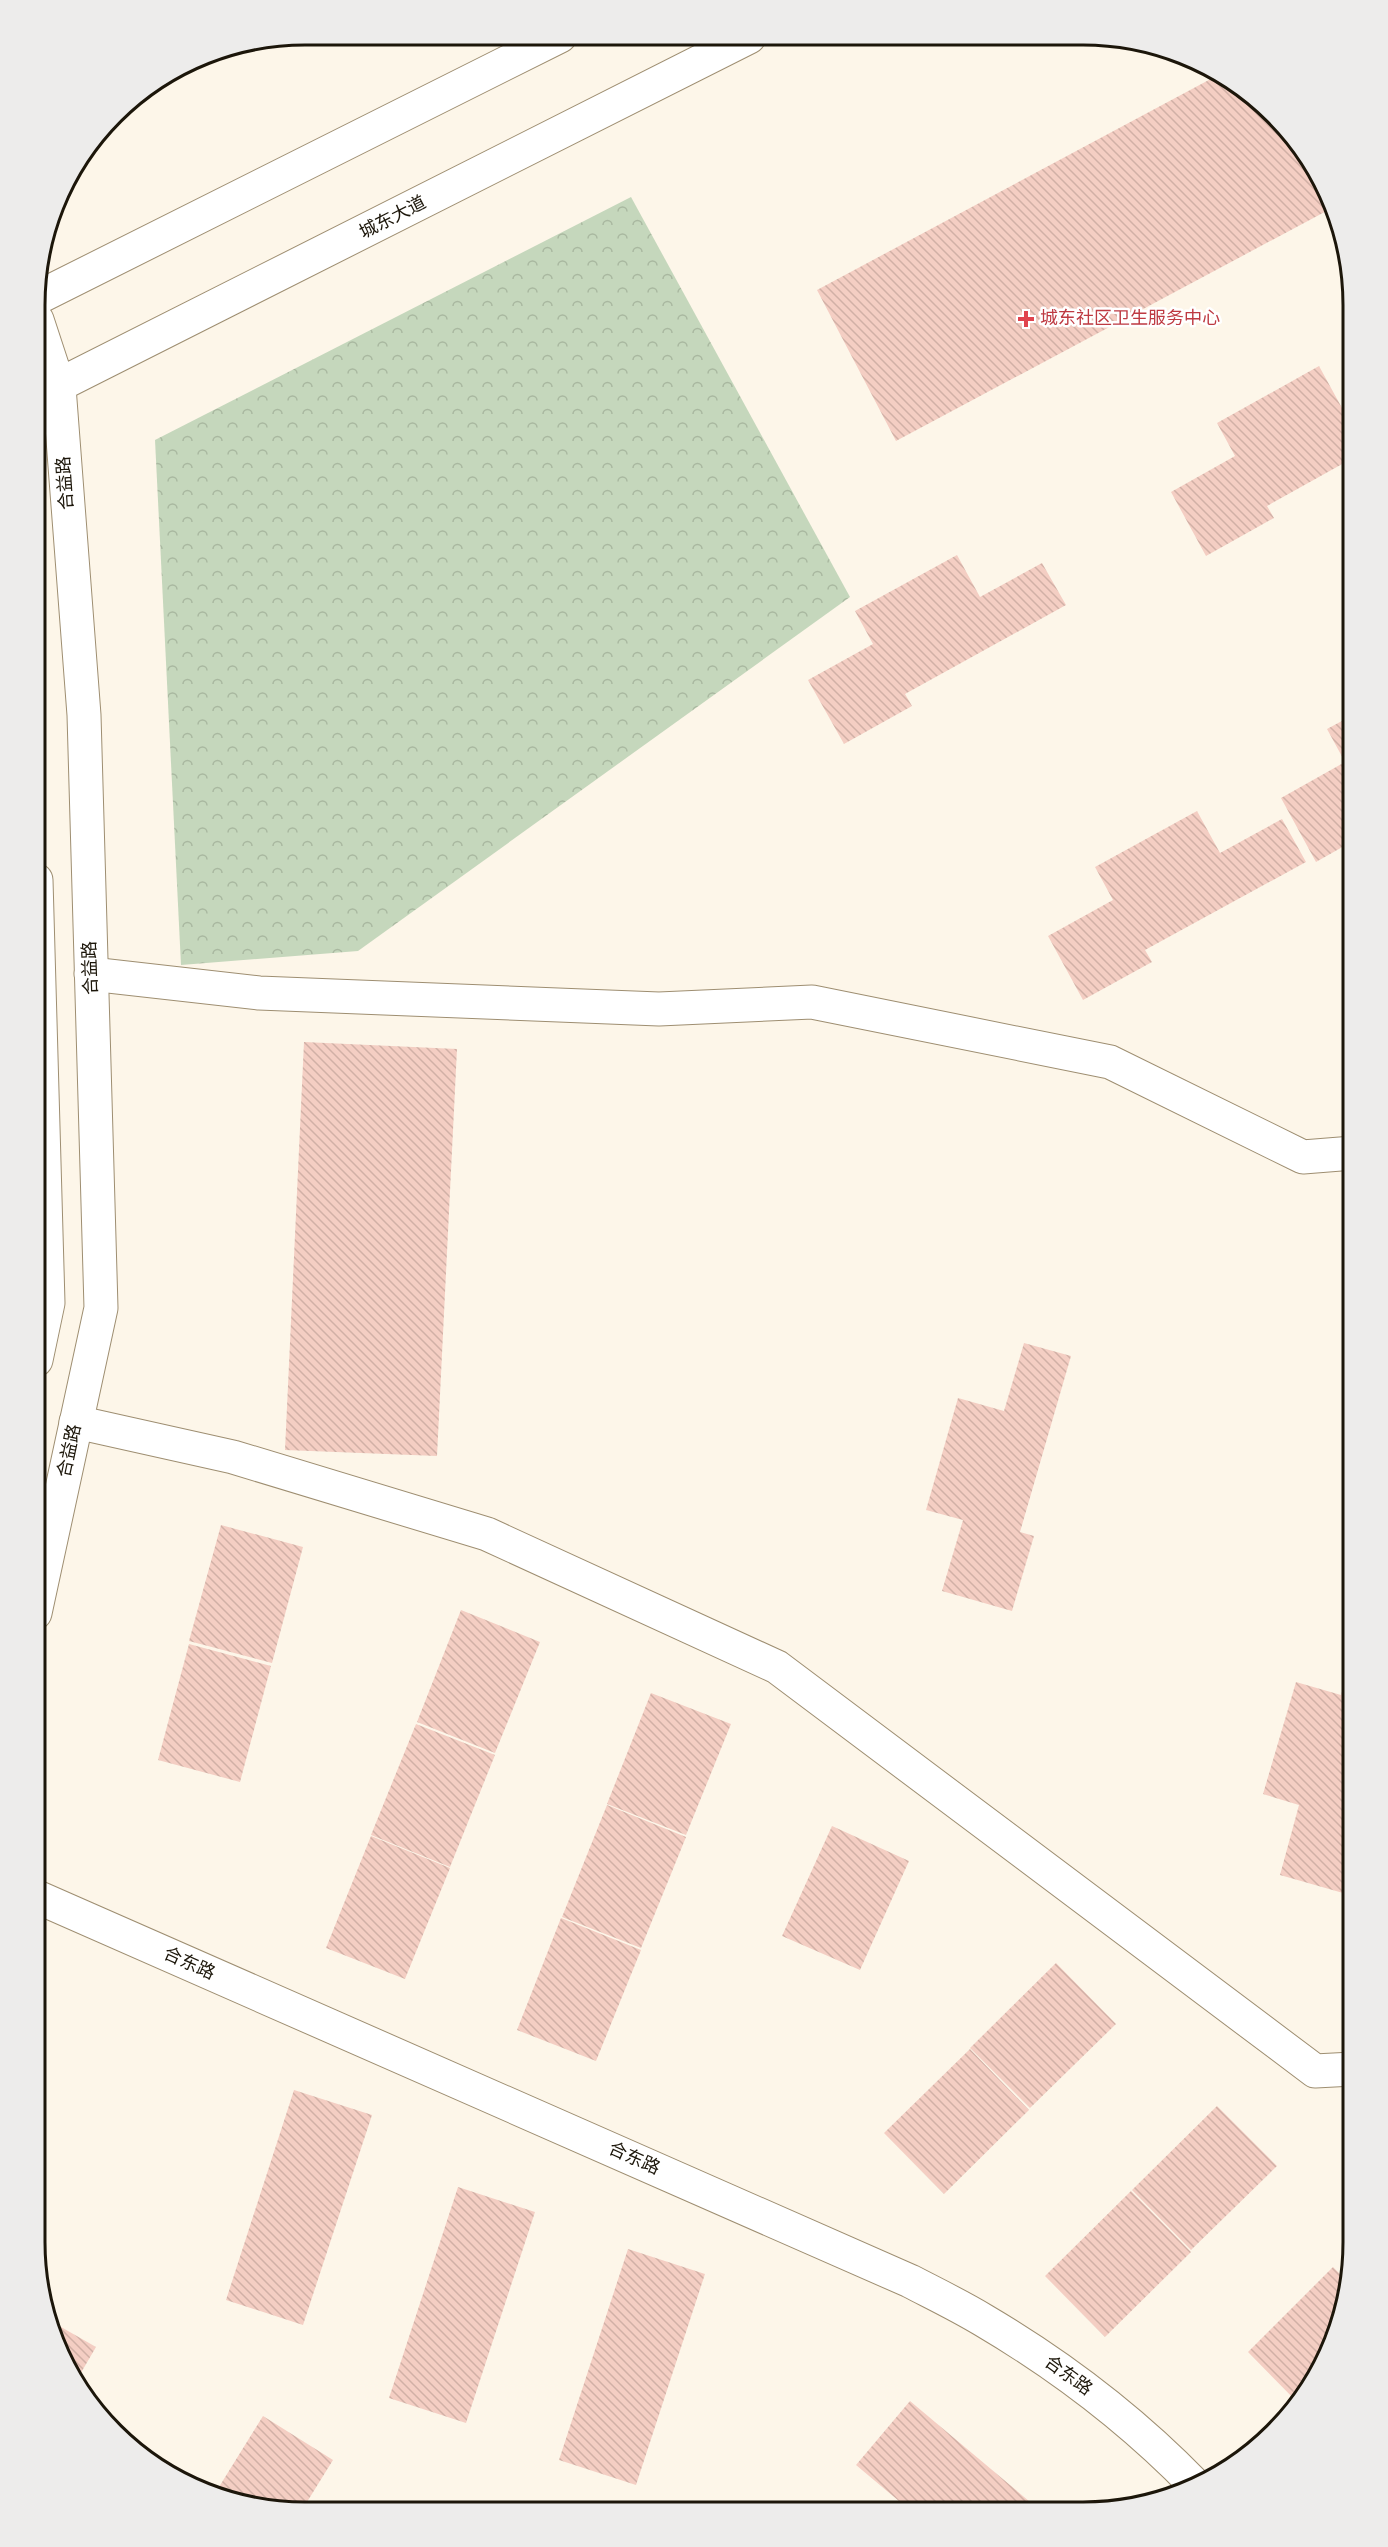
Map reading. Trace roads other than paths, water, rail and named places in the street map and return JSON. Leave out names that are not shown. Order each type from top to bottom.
[{"type":"main road","points":[[46,294],[542,45]]},
{"type":"main road","name":"城东大道","points":[[48,392],[733,45]]},
{"type":"main road","name":"合益路","points":[[45,372],[84,715],[100,1308],[45,1566]]},
{"type":"main road","points":[[91,974],[259,993],[659,1009],[812,1002],[1110,1062],[1303,1157],[1343,1153]]},
{"type":"main road","points":[[45,1197],[48,1303],[45,1317]]},
{"type":"main road","points":[[76,1422],[234,1457],[487,1534],[777,1667],[1315,2070],[1343,2069]]},
{"type":"main road","name":"合东路","points":[[45,1900],[910,2281],[982,2319],[1051,2363],[1116,2412],[1189,2479]]},
{"type":"place","name":"城东社区卫生服务中心","points":[[1026,319]]}]
